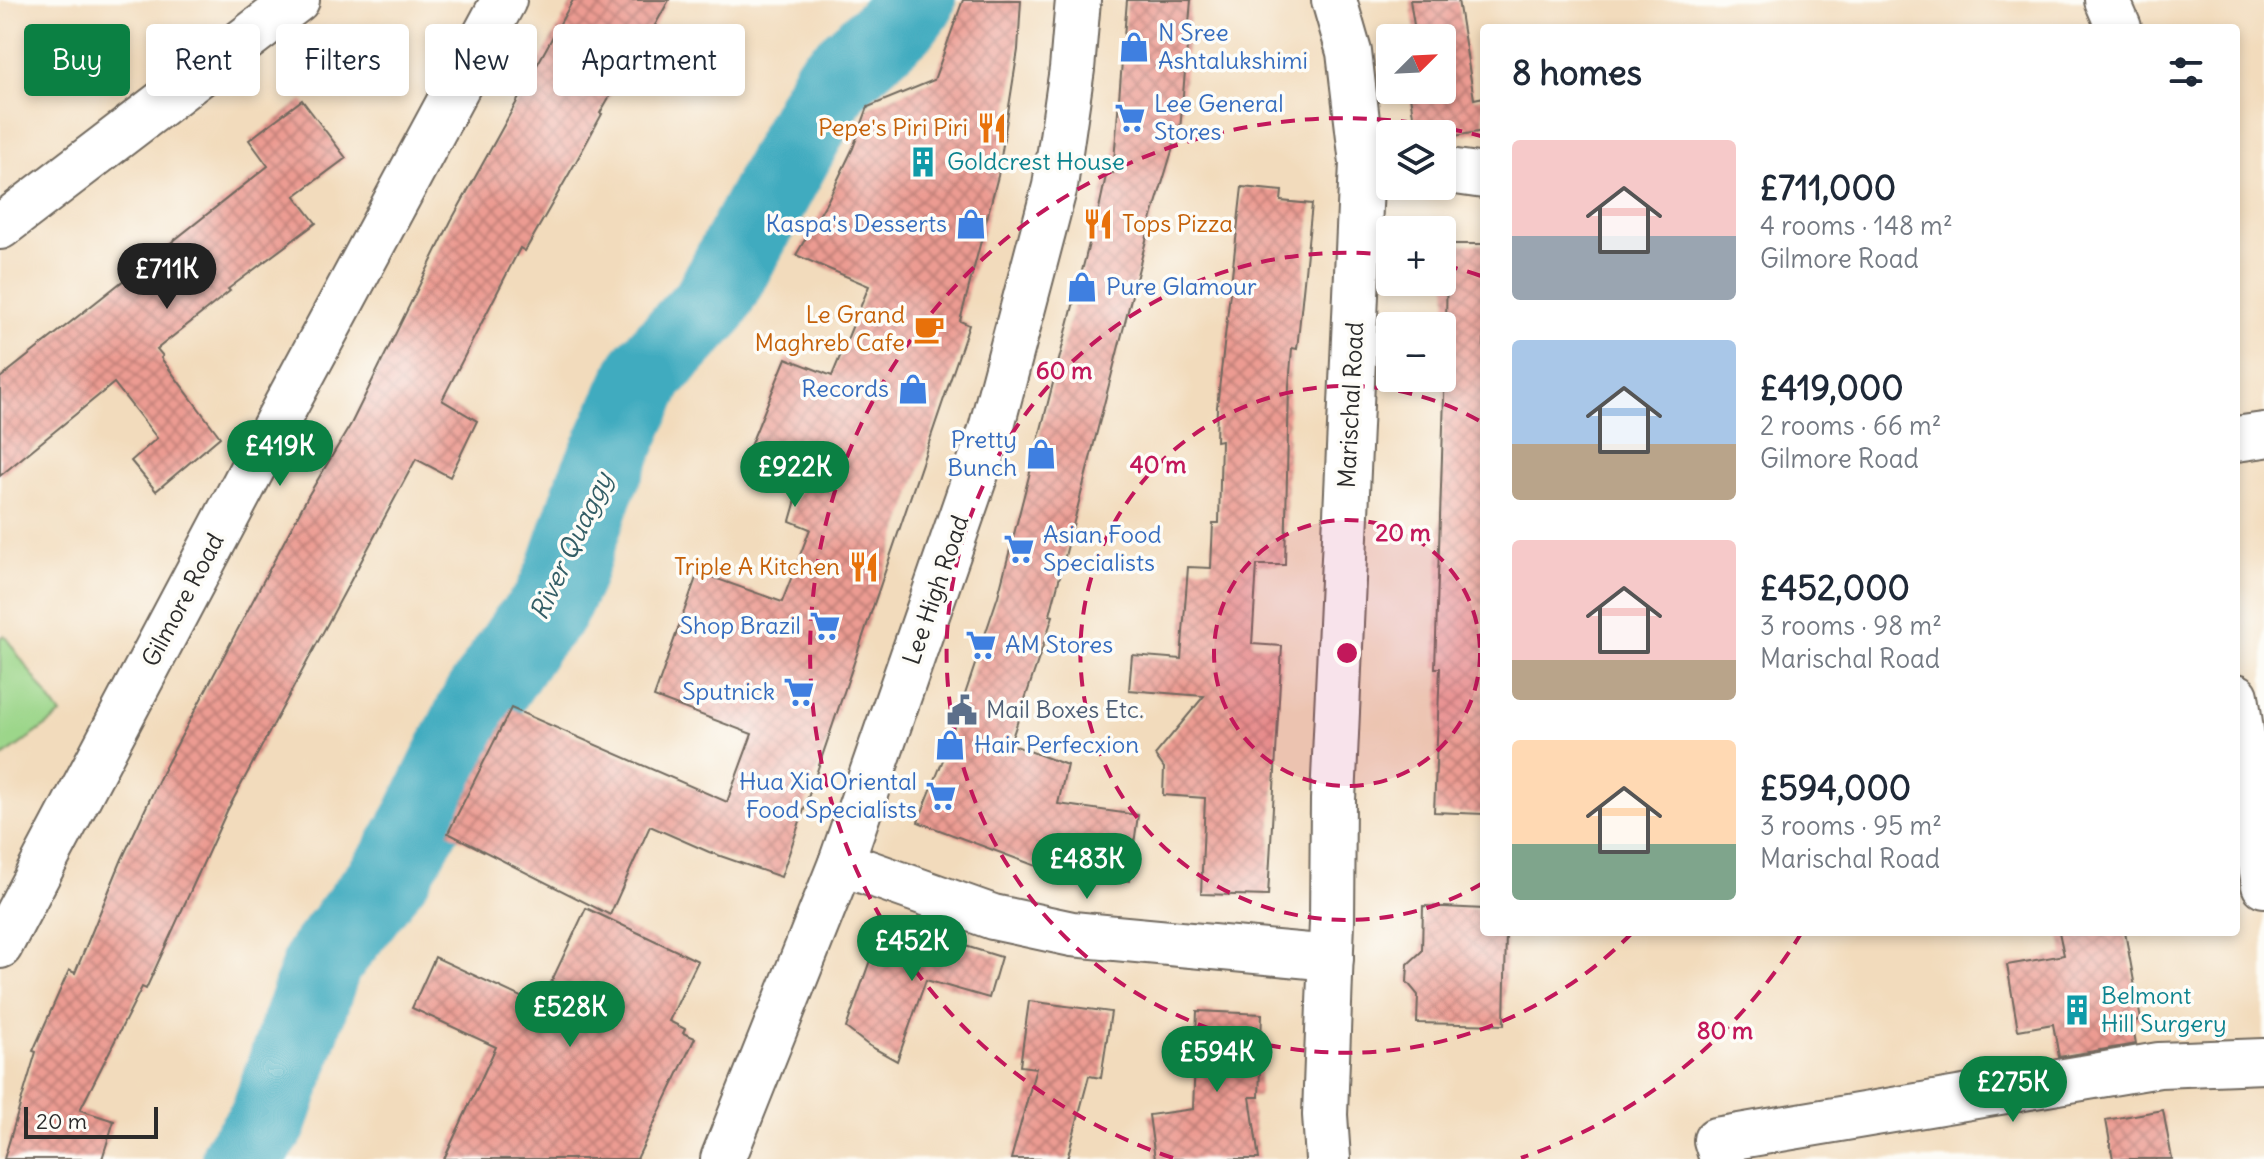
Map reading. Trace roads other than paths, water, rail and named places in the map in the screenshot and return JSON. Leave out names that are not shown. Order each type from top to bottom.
[{"type":"main road","points":[[5,213],[297,0]]},
{"type":"main road","name":"Gilmore Road","points":[[0,946],[504,0]]},
{"type":"main road","name":"Lee High Road","points":[[723,1159],[841,863],[994,419],[1055,186],[1072,69],[1078,0]]},
{"type":"main road","name":"Marischal Road","points":[[1328,1159],[1325,1115],[1333,800],[1376,164],[1334,0]]},
{"type":"main road","points":[[2107,0],[2117,24]]},
{"type":"main road","points":[[1456,172],[1480,175]]},
{"type":"main road","points":[[2240,438],[2264,435]]},
{"type":"main road","points":[[2240,723],[2264,885]]},
{"type":"main road","points":[[841,863],[993,917],[1072,934],[1331,958]]},
{"type":"main road","points":[[1722,1159],[1716,1140],[2159,1065],[2264,1061]]},
{"type":"waterway","name":"River Quaggy","points":[[241,1159],[268,1121],[323,961],[395,868],[423,819],[480,703],[527,633],[549,608],[564,577],[594,489],[646,374],[711,304],[831,82],[902,19],[916,0]]},
{"type":"place","name":"N Sree Ashtalukshimi","points":[[1134,47]]},
{"type":"place","name":"Lee General Stores","points":[[1130,118]]},
{"type":"place","name":"Pepe's Piri Piri","points":[[992,128]]},
{"type":"place","name":"Goldcrest House","points":[[923,162]]},
{"type":"place","name":"Kaspa's Desserts","points":[[971,224]]},
{"type":"place","name":"Tops Pizza","points":[[1098,224]]},
{"type":"place","name":"Pure Glamour","points":[[1082,287]]},
{"type":"place","name":"Le Grand Maghreb Cafe","points":[[929,329]]},
{"type":"place","name":"Records","points":[[913,389]]},
{"type":"place","name":"Pretty Bunch","points":[[1041,454]]},
{"type":"place","name":"Asian Food Specialists","points":[[1019,549]]},
{"type":"place","name":"Triple A Kitchen","points":[[864,567]]},
{"type":"place","name":"Shop Brazil","points":[[825,626]]},
{"type":"place","name":"AM Stores","points":[[981,645]]},
{"type":"place","name":"Sputnick","points":[[799,692]]},
{"type":"place","name":"Mail Boxes Etc.","points":[[962,710]]},
{"type":"place","name":"Hair Perfecxion","points":[[950,745]]},
{"type":"place","name":"Hua Xia Oriental Food Specialists","points":[[941,796]]},
{"type":"place","name":"Belmont Hill Surgery","points":[[2077,1010]]}]
